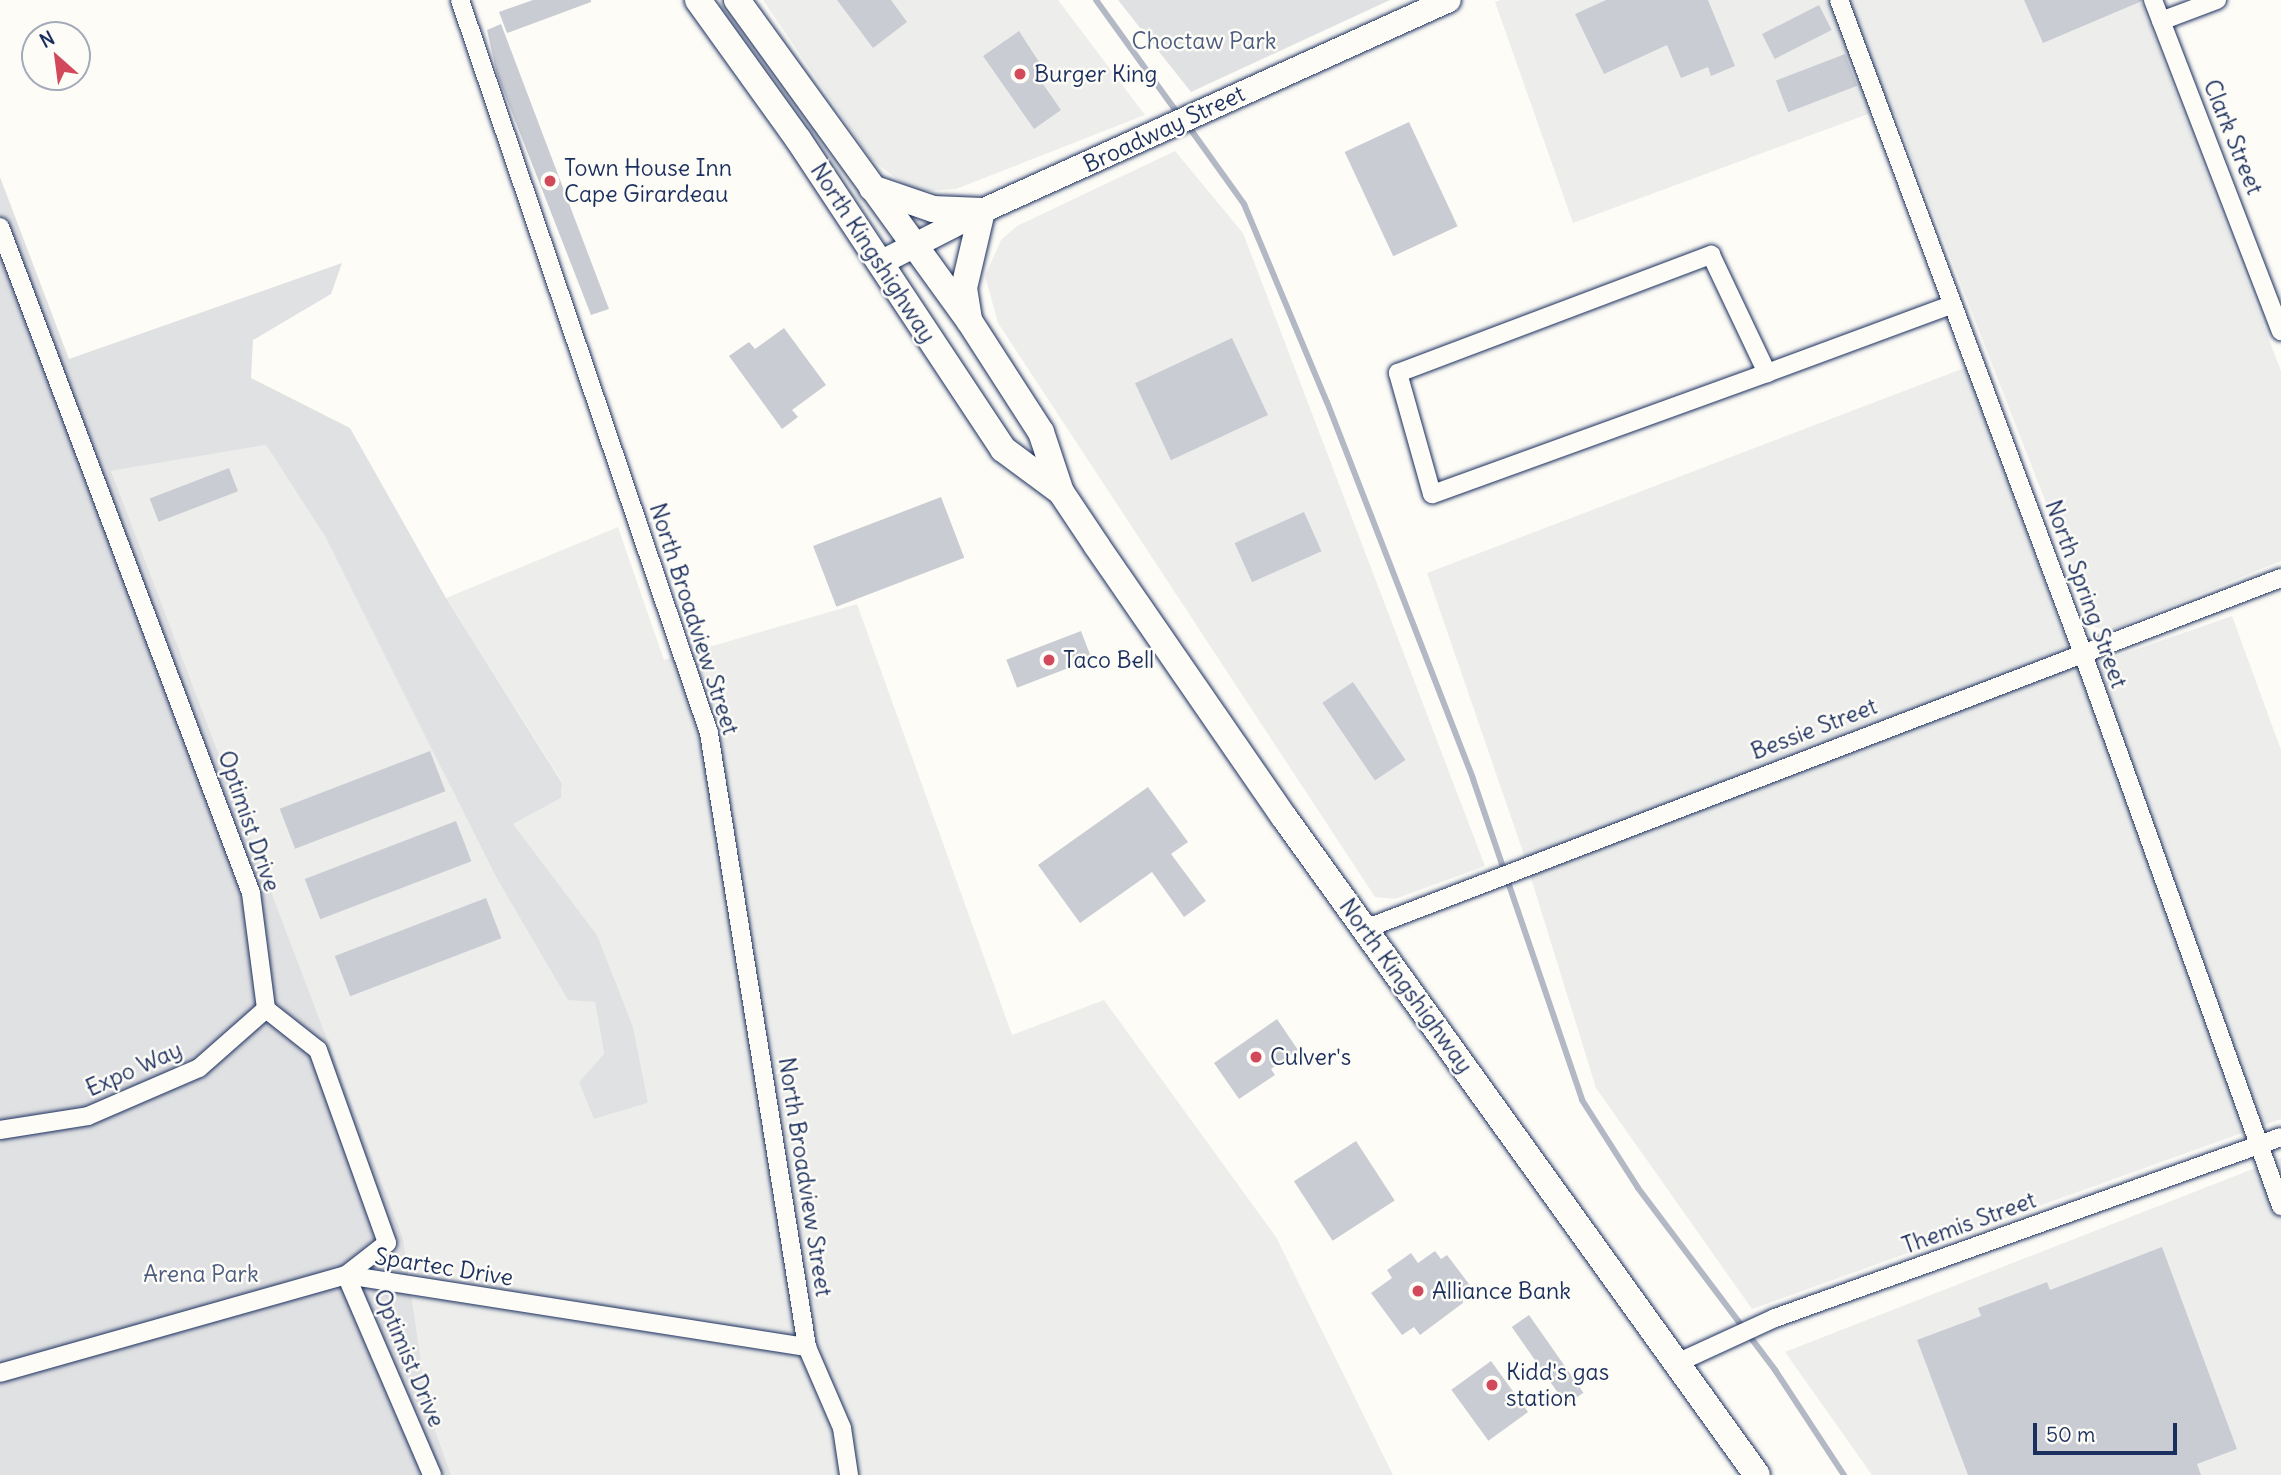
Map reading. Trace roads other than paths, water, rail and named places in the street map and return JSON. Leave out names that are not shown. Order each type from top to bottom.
[{"type":"main road","name":"North Kingshighway","points":[[698,0],[880,263],[1003,449],[1061,492]]},
{"type":"main road","name":"North Kingshighway","points":[[737,0],[970,323],[1041,432],[1061,492],[1365,929],[1757,1475]]},
{"type":"main road","name":"Broadway Street","points":[[880,263],[912,244],[982,211],[1450,0]]},
{"type":"main road","points":[[872,188],[933,209],[982,211],[964,288],[970,323]]},
{"type":"street","name":"North Broadview Street","points":[[460,0],[709,733],[807,1347],[842,1428],[849,1475]]},
{"type":"street","name":"North Spring Street","points":[[1839,0],[2082,651],[2281,1206]]},
{"type":"street","name":"Clark Street","points":[[2153,0],[2274,289],[2281,331]]},
{"type":"street","points":[[2161,21],[2217,0]]},
{"type":"street","name":"Optimist Drive","points":[[0,228],[184,705],[251,893],[266,1009],[318,1050],[387,1243],[346,1276],[432,1475]]},
{"type":"street","points":[[1767,373],[1712,255],[1398,373],[1432,495],[1767,373],[1951,305]]},
{"type":"street","name":"Bessie Street","points":[[1365,929],[2082,651],[2281,578]]},
{"type":"street","name":"Expo Way","points":[[0,1130],[88,1116],[199,1068],[266,1009]]},
{"type":"street","name":"Themis Street","points":[[1677,1363],[1775,1318],[2281,1137]]},
{"type":"street","name":"Spartec Drive","points":[[0,1373],[346,1276],[807,1347]]},
{"type":"waterway","points":[[1096,0],[1179,115]]},
{"type":"waterway","points":[[1186,123],[1244,204],[1327,402],[1473,779],[1582,1100],[1638,1188],[1775,1370],[1844,1475]]},
{"type":"place","name":"Burger King","points":[[1020,74]]},
{"type":"place","name":"Town House Inn Cape Girardeau","points":[[550,181]]},
{"type":"place","name":"Taco Bell","points":[[1049,660]]},
{"type":"place","name":"Culver's","points":[[1256,1057]]},
{"type":"place","name":"Alliance Bank","points":[[1418,1291]]},
{"type":"place","name":"Kidd's gas station","points":[[1492,1385]]},
{"type":"park label","name":"Choctaw Park","points":[[1204,41]]},
{"type":"park label","name":"Arena Park","points":[[201,1274]]}]
